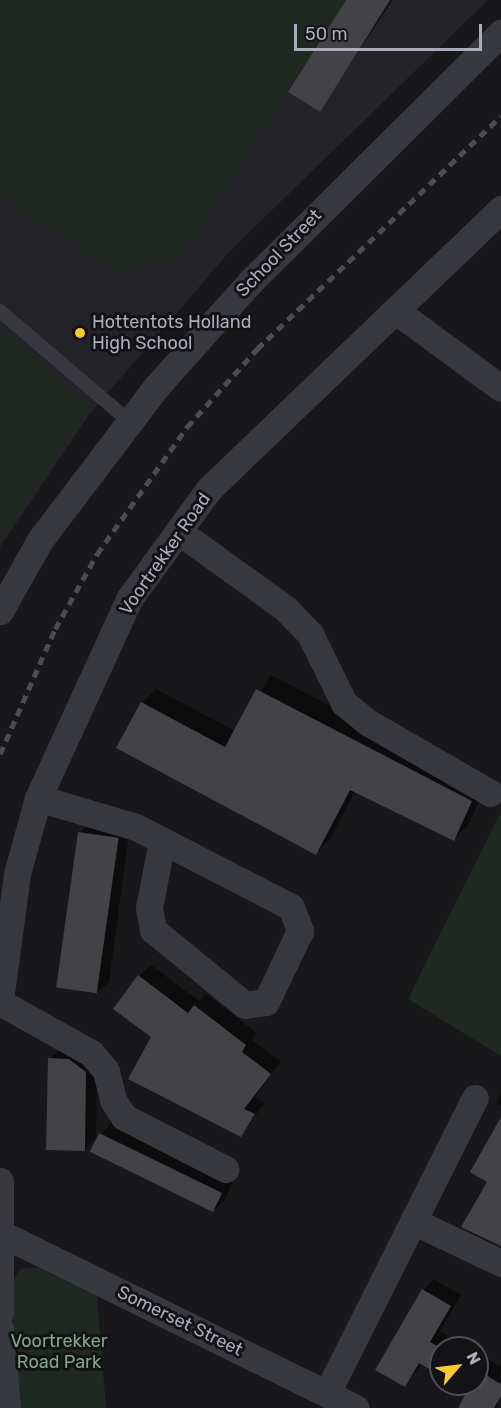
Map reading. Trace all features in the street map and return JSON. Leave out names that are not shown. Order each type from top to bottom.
[{"type":"street","name":"School Street","points":[[0,612],[40,540],[129,421],[250,282],[501,33]]},
{"type":"street","name":"Voortrekker Road","points":[[0,1001],[17,874],[38,798],[129,599],[209,489],[501,209]]},
{"type":"street","points":[[396,311],[501,388]]},
{"type":"street","points":[[178,531],[286,609],[310,634],[344,703],[369,723],[490,793]]},
{"type":"street","points":[[38,798],[162,840],[297,915],[300,931],[266,1002],[245,1005],[153,930],[149,908],[162,840]]},
{"type":"street","points":[[0,1001],[91,1053],[106,1071],[113,1100],[124,1117],[225,1169]]},
{"type":"street","points":[[327,1393],[475,1098]]},
{"type":"street","points":[[0,1181],[2,1234],[0,1313]]},
{"type":"street","points":[[413,1221],[493,1264],[501,1263]]},
{"type":"street","name":"Somerset Street","points":[[2,1234],[355,1408]]},
{"type":"street","points":[[0,1328],[7,1408]]},
{"type":"lane","points":[[0,312],[129,421]]},
{"type":"shaded area","name":"Hottentots Holland High School","points":[[0,0],[488,0],[230,251],[88,416],[0,547]]},
{"type":"green space","points":[[0,0],[346,0],[176,263],[115,270],[0,197]]},
{"type":"green space","points":[[0,328],[89,406],[0,538]]},
{"type":"green space","points":[[501,811],[501,1056],[408,999]]},
{"type":"green space","name":"Voortrekker Road Park","points":[[37,1267],[97,1296],[106,1408],[20,1408],[10,1287],[20,1269]]},
{"type":"building","points":[[346,0],[390,0],[320,112],[288,92]]},
{"type":"building","points":[[256,689],[472,801],[454,841],[350,790],[316,855],[116,748],[141,702],[225,747]]},
{"type":"building","points":[[78,832],[119,838],[97,993],[56,987]]},
{"type":"building","points":[[138,975],[188,1013],[194,1005],[246,1045],[242,1052],[271,1074],[244,1109],[255,1114],[241,1137],[128,1079],[151,1037],[113,1009]]},
{"type":"building","points":[[48,1058],[69,1059],[86,1072],[85,1151],[46,1150]]},
{"type":"building","points":[[501,1117],[501,1246],[461,1227],[487,1182],[470,1172]]},
{"type":"building","points":[[99,1133],[222,1193],[213,1212],[90,1152]]},
{"type":"building","points":[[422,1289],[451,1306],[434,1336],[429,1336],[429,1369],[419,1363],[405,1387],[375,1370]]},
{"type":"building","points":[[489,1377],[501,1384],[501,1396],[494,1408],[458,1408],[464,1396],[489,1396]]},
{"type":"railway","points":[[0,754],[55,629],[97,554],[187,427],[257,349],[501,116]]},
{"type":"place","name":"Hottentots Holland High School","points":[[80,333]]}]
